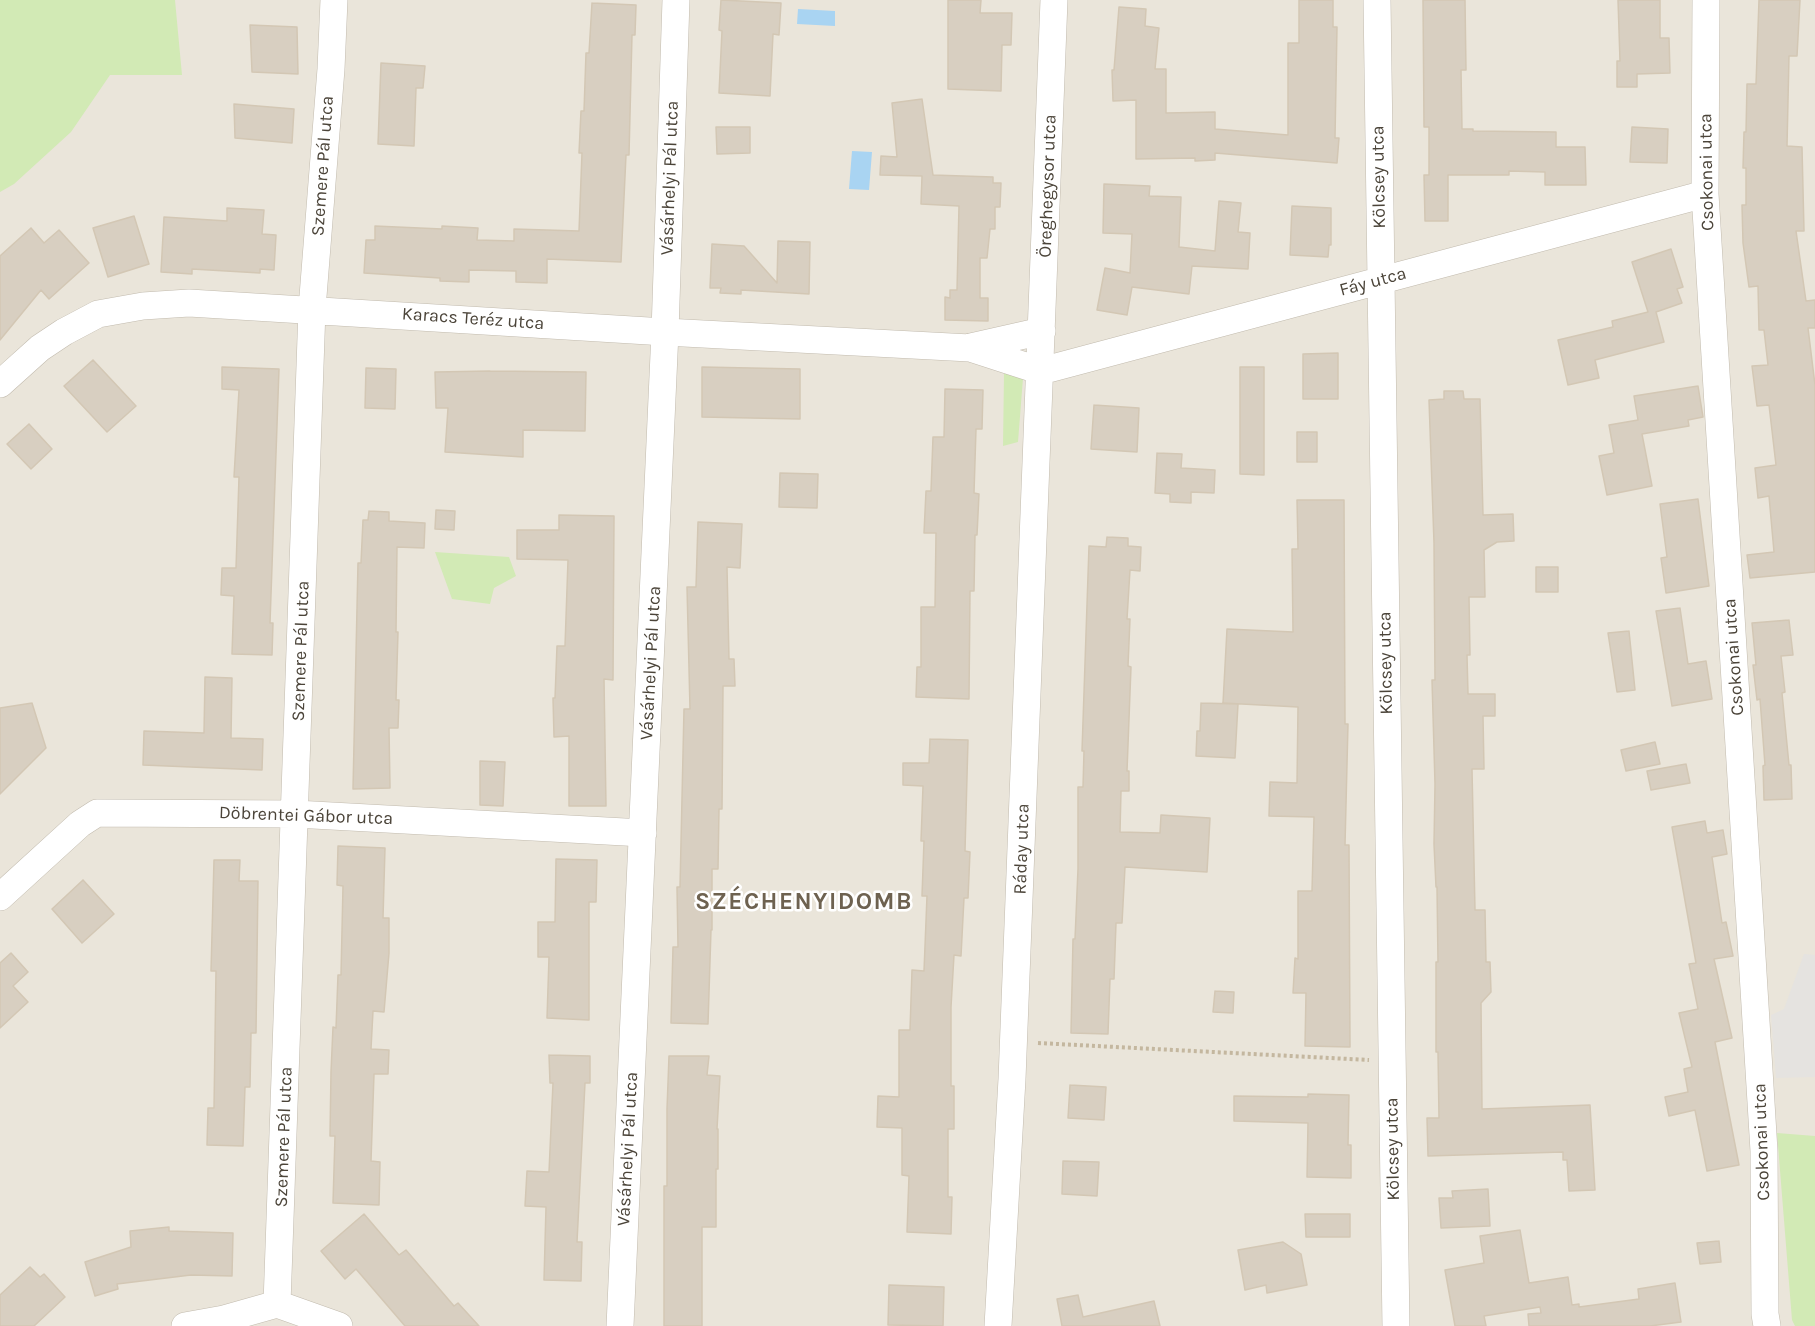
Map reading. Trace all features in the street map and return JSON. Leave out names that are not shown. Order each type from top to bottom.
[{"type":"street","name":"Szemere Pál utca","points":[[278,1304],[312,309],[331,69],[334,0]]},
{"type":"street","name":"Vásárhelyi Pál utca","points":[[620,1326],[665,332],[676,0]]},
{"type":"street","name":"Öreghegysor utca","points":[[1041,371],[1054,0]]},
{"type":"street","name":"Kölcsey utca","points":[[1377,0],[1396,1326]]},
{"type":"street","name":"Csokonai utca","points":[[1706,0],[1705,194],[1764,1151],[1764,1322]]},
{"type":"street","name":"Fáy utca","points":[[1041,371],[1705,194]]},
{"type":"street","name":"Karacs Teréz utca","points":[[0,384],[40,348],[98,314],[143,306],[189,303],[969,348],[1041,371]]},
{"type":"street","name":"Karacs Teréz utca","points":[[969,348],[1042,331]]},
{"type":"street","name":"Ráday utca","points":[[998,1326],[1014,1042],[1041,371]]},
{"type":"street","name":"Döbrentei Gábor utca","points":[[0,897],[80,824],[97,813],[295,814],[643,833]]},
{"type":"street","points":[[185,1326],[224,1319],[278,1304],[339,1326]]},
{"type":"path","points":[[1014,1042],[1392,1061]]},
{"type":"shaded area","points":[[0,0],[1815,0],[1815,1326],[0,1326]]},
{"type":"shaded area","points":[[1804,954],[1815,955],[1815,1077],[1776,1078],[1771,1015],[1784,1009]]},
{"type":"green space","points":[[0,0],[175,0],[182,75],[110,75],[71,132],[14,184],[0,192]]},
{"type":"green space","points":[[1004,373],[1023,378],[1018,442],[1003,446]]},
{"type":"green space","points":[[435,552],[509,557],[516,576],[494,588],[490,604],[452,599]]},
{"type":"green space","points":[[1777,1133],[1815,1136],[1815,1326],[1795,1326],[1792,1320]]},
{"type":"water","points":[[798,9],[835,11],[835,26],[797,24]]},
{"type":"water","points":[[852,151],[872,152],[869,190],[849,189]]},
{"type":"building","points":[[721,0],[781,3],[779,35],[773,34],[770,96],[719,93]]},
{"type":"building","points":[[948,0],[981,0],[980,13],[1012,13],[1011,45],[1002,45],[1001,91],[948,89]]},
{"type":"building","points":[[1299,0],[1333,0],[1333,27],[1337,27],[1335,138],[1339,138],[1337,163],[1215,153],[1215,160],[1136,159],[1136,100],[1113,101],[1112,70],[1114,70],[1119,7],[1146,9],[1145,26],[1159,28],[1155,69],[1166,69],[1166,113],[1215,112],[1215,129],[1288,135],[1288,43],[1299,43]]},
{"type":"building","points":[[1423,0],[1465,0],[1466,70],[1461,70],[1462,129],[1556,132],[1556,147],[1585,147],[1586,185],[1545,185],[1545,172],[1509,171],[1509,175],[1448,175],[1448,221],[1425,221],[1424,175],[1429,175],[1429,127],[1424,127]]},
{"type":"building","points":[[1618,0],[1660,0],[1660,38],[1669,38],[1670,73],[1637,74],[1637,87],[1617,87],[1617,61],[1620,61]]},
{"type":"building","points":[[1759,0],[1800,0],[1797,56],[1789,56],[1787,146],[1802,147],[1804,231],[1796,231],[1806,301],[1815,300],[1815,328],[1808,328],[1815,385],[1815,572],[1750,578],[1747,555],[1774,552],[1769,496],[1758,498],[1755,468],[1776,465],[1769,405],[1757,406],[1752,366],[1768,365],[1764,330],[1759,330],[1758,286],[1749,287],[1743,243],[1742,205],[1746,205],[1746,168],[1743,168],[1747,84],[1756,84]]},
{"type":"building","points":[[592,3],[636,5],[635,35],[632,35],[629,155],[626,155],[621,262],[547,259],[547,283],[516,282],[516,271],[469,270],[469,282],[364,273],[366,240],[375,240],[375,226],[478,228],[477,240],[514,241],[514,229],[579,231],[581,111],[584,111],[586,53],[589,53]]},
{"type":"building","points":[[250,25],[297,27],[298,74],[252,72]]},
{"type":"building","points":[[381,63],[425,66],[423,88],[416,88],[414,146],[378,144]]},
{"type":"building","points":[[922,99],[933,175],[993,177],[993,183],[1001,183],[1000,207],[995,207],[995,229],[990,229],[987,258],[980,258],[980,298],[988,298],[988,321],[945,320],[945,297],[950,298],[950,290],[957,290],[959,206],[921,204],[922,176],[880,175],[881,156],[897,157],[892,103]]},
{"type":"building","points":[[234,104],[294,109],[292,143],[235,138]]},
{"type":"building","points":[[716,127],[750,127],[750,153],[717,154]]},
{"type":"building","points":[[1632,127],[1668,129],[1667,163],[1630,162]]},
{"type":"building","points":[[1104,184],[1150,186],[1149,196],[1181,197],[1179,247],[1215,251],[1219,201],[1241,203],[1238,232],[1250,233],[1248,269],[1192,266],[1189,294],[1132,287],[1127,315],[1097,310],[1105,268],[1130,273],[1132,234],[1103,233]]},
{"type":"building","points":[[1292,206],[1331,208],[1331,245],[1329,245],[1328,257],[1290,255]]},
{"type":"building","points":[[227,208],[264,210],[262,234],[276,235],[274,270],[260,269],[260,273],[192,269],[192,274],[161,272],[164,217],[227,221]]},
{"type":"building","points":[[134,216],[149,264],[108,277],[93,228]]},
{"type":"building","points":[[31,228],[44,243],[59,230],[89,263],[49,299],[41,290],[0,340],[0,256]]},
{"type":"building","points":[[778,241],[810,242],[809,294],[741,290],[741,294],[720,293],[721,288],[710,288],[712,244],[744,246],[777,283]]},
{"type":"building","points":[[1671,249],[1683,287],[1677,289],[1682,303],[1656,312],[1664,342],[1595,360],[1599,378],[1568,385],[1558,340],[1613,327],[1612,321],[1648,312],[1632,262]]},
{"type":"building","points":[[1338,353],[1338,399],[1303,399],[1303,354]]},
{"type":"building","points":[[93,360],[136,406],[107,432],[64,386]]},
{"type":"building","points":[[222,367],[279,369],[270,623],[273,623],[272,655],[232,654],[234,596],[221,595],[222,568],[236,568],[239,477],[234,477],[239,390],[222,389]]},
{"type":"building","points":[[702,367],[800,369],[800,419],[702,417]]},
{"type":"building","points":[[1240,367],[1264,367],[1264,475],[1240,474]]},
{"type":"building","points":[[366,368],[396,369],[395,409],[365,408]]},
{"type":"building","points":[[435,372],[586,372],[585,431],[523,430],[523,457],[445,452],[448,408],[436,408]]},
{"type":"building","points":[[1698,386],[1703,417],[1688,420],[1689,426],[1642,434],[1652,486],[1607,495],[1599,456],[1614,453],[1609,425],[1638,420],[1634,396]]},
{"type":"building","points":[[945,389],[983,390],[982,429],[976,429],[974,493],[979,494],[977,535],[975,535],[974,591],[970,591],[969,699],[916,697],[917,667],[921,667],[921,607],[935,607],[936,533],[924,533],[926,491],[931,491],[933,437],[944,437]]},
{"type":"building","points":[[1444,391],[1463,391],[1464,399],[1480,399],[1483,515],[1513,514],[1514,541],[1497,542],[1484,550],[1485,597],[1469,597],[1468,694],[1495,694],[1495,716],[1483,716],[1484,769],[1472,769],[1475,910],[1485,910],[1486,962],[1490,962],[1491,992],[1481,1003],[1482,1109],[1590,1105],[1595,1190],[1569,1191],[1567,1160],[1563,1160],[1563,1152],[1428,1156],[1427,1118],[1439,1118],[1438,1052],[1436,1052],[1436,962],[1438,962],[1432,680],[1435,680],[1434,543],[1429,400],[1444,399]]},
{"type":"building","points":[[1094,405],[1139,408],[1137,452],[1091,449]]},
{"type":"building","points":[[29,424],[52,449],[31,469],[7,444]]},
{"type":"building","points":[[1297,432],[1317,432],[1317,462],[1297,462]]},
{"type":"building","points":[[1157,453],[1182,454],[1181,468],[1215,470],[1214,493],[1191,492],[1191,503],[1170,502],[1170,494],[1155,493]]},
{"type":"building","points":[[780,473],[818,474],[817,508],[779,507]]},
{"type":"building","points":[[1698,499],[1709,586],[1666,593],[1661,558],[1667,557],[1660,504]]},
{"type":"building","points":[[1297,500],[1344,500],[1345,724],[1348,724],[1345,845],[1349,845],[1350,1047],[1305,1046],[1306,993],[1293,993],[1295,958],[1298,959],[1298,891],[1312,891],[1314,817],[1269,816],[1270,782],[1297,783],[1298,707],[1223,703],[1227,629],[1293,632],[1292,549],[1298,549]]},
{"type":"building","points":[[436,510],[455,511],[454,530],[435,529]]},
{"type":"building","points":[[369,511],[389,512],[389,521],[425,523],[424,548],[397,547],[396,700],[399,700],[398,728],[389,728],[390,788],[353,789],[358,563],[361,563],[363,520],[368,520]]},
{"type":"building","points":[[559,515],[614,516],[613,680],[604,679],[606,806],[569,806],[569,736],[554,737],[553,698],[555,698],[557,646],[565,646],[568,560],[517,559],[517,530],[559,530]]},
{"type":"building","points":[[698,522],[742,524],[740,568],[727,567],[729,659],[734,659],[735,686],[723,686],[722,809],[719,809],[718,869],[712,869],[708,1024],[671,1023],[673,947],[678,947],[677,887],[680,887],[684,709],[690,709],[687,587],[696,587]]},
{"type":"building","points":[[1107,537],[1128,538],[1128,546],[1141,547],[1140,571],[1130,570],[1127,619],[1130,619],[1128,666],[1131,667],[1127,771],[1129,771],[1129,791],[1121,791],[1120,832],[1160,833],[1161,815],[1210,818],[1207,872],[1125,867],[1122,923],[1116,923],[1114,979],[1110,979],[1108,1034],[1071,1033],[1073,939],[1075,939],[1078,869],[1078,787],[1083,787],[1084,751],[1082,751],[1089,546],[1106,547]]},
{"type":"building","points":[[1536,567],[1558,567],[1558,592],[1536,592]]},
{"type":"building","points":[[1680,608],[1688,664],[1706,661],[1712,699],[1672,706],[1656,611]]},
{"type":"building","points":[[1789,620],[1793,655],[1781,656],[1785,692],[1782,693],[1789,765],[1791,765],[1792,799],[1764,800],[1763,766],[1765,765],[1760,699],[1757,700],[1753,665],[1756,665],[1752,623]]},
{"type":"building","points":[[1629,631],[1635,690],[1617,692],[1608,633]]},
{"type":"building","points":[[205,677],[232,678],[231,738],[263,739],[262,770],[143,765],[144,731],[204,733]]},
{"type":"building","points":[[32,703],[46,748],[0,794],[0,708]]},
{"type":"building","points":[[1201,703],[1238,704],[1235,758],[1196,756]]},
{"type":"building","points":[[930,739],[968,740],[965,851],[970,852],[968,898],[964,898],[961,956],[954,955],[951,1007],[951,1086],[954,1086],[954,1129],[948,1129],[948,1197],[952,1197],[951,1234],[907,1232],[909,1176],[902,1175],[902,1128],[877,1127],[878,1096],[899,1097],[899,1030],[910,1030],[912,970],[924,971],[927,896],[922,896],[923,786],[903,785],[903,763],[929,763]]},
{"type":"building","points":[[1655,742],[1660,764],[1626,771],[1621,750]]},
{"type":"building","points":[[480,761],[505,762],[503,806],[480,805]]},
{"type":"building","points":[[1686,764],[1690,783],[1651,790],[1647,771]]},
{"type":"building","points":[[1705,821],[1707,833],[1723,830],[1727,854],[1712,857],[1722,923],[1726,922],[1733,956],[1714,959],[1732,1038],[1715,1042],[1739,1165],[1707,1171],[1695,1110],[1669,1116],[1665,1097],[1688,1092],[1684,1069],[1692,1067],[1679,1013],[1698,1009],[1689,964],[1696,963],[1672,827]]},
{"type":"building","points":[[338,846],[385,848],[383,918],[389,918],[389,953],[384,1012],[373,1011],[371,1049],[389,1050],[388,1074],[374,1074],[371,1161],[380,1162],[379,1205],[333,1203],[335,1136],[330,1136],[331,1072],[333,1027],[336,1028],[338,975],[341,975],[343,886],[337,885]]},
{"type":"building","points":[[556,859],[597,860],[596,902],[589,902],[589,1020],[547,1018],[549,957],[538,957],[538,922],[555,922]]},
{"type":"building","points":[[214,860],[240,860],[239,881],[258,881],[256,1033],[251,1033],[250,1087],[245,1087],[243,1146],[207,1145],[208,1108],[214,1108],[216,971],[211,971]]},
{"type":"building","points":[[83,880],[114,914],[82,943],[52,909]]},
{"type":"building","points":[[11,953],[28,972],[13,986],[28,1002],[0,1028],[0,963]]},
{"type":"building","points":[[1215,991],[1234,992],[1233,1013],[1213,1012]]},
{"type":"building","points":[[549,1055],[590,1056],[590,1083],[585,1083],[577,1242],[582,1242],[581,1281],[544,1280],[546,1207],[525,1206],[527,1171],[549,1172],[553,1083],[550,1083]]},
{"type":"building","points":[[669,1056],[709,1056],[707,1075],[720,1076],[716,1227],[702,1227],[702,1326],[664,1326],[664,1186],[667,1186]]},
{"type":"building","points":[[1070,1085],[1106,1087],[1104,1120],[1068,1118]]},
{"type":"building","points":[[1308,1094],[1349,1095],[1348,1145],[1351,1145],[1351,1178],[1307,1177],[1308,1123],[1234,1121],[1234,1096],[1308,1097]]},
{"type":"building","points":[[1063,1161],[1099,1162],[1097,1196],[1062,1194]]},
{"type":"building","points":[[1488,1189],[1490,1226],[1441,1228],[1439,1198],[1453,1198],[1452,1191]]},
{"type":"building","points":[[364,1214],[399,1255],[406,1250],[454,1306],[458,1303],[479,1326],[405,1326],[356,1269],[345,1279],[321,1251]]},
{"type":"building","points":[[1305,1214],[1350,1214],[1350,1237],[1306,1237]]},
{"type":"building","points":[[169,1227],[169,1231],[233,1233],[232,1276],[191,1275],[117,1284],[118,1289],[95,1296],[85,1262],[131,1247],[130,1231]]},
{"type":"building","points":[[1520,1230],[1529,1283],[1568,1277],[1572,1305],[1579,1304],[1579,1307],[1639,1299],[1638,1289],[1675,1283],[1681,1322],[1650,1326],[1529,1326],[1528,1314],[1541,1313],[1540,1307],[1484,1316],[1486,1326],[1455,1326],[1445,1270],[1484,1263],[1480,1236]]},
{"type":"building","points":[[1719,1241],[1721,1262],[1700,1264],[1697,1243]]},
{"type":"building","points":[[1283,1242],[1301,1254],[1307,1285],[1267,1293],[1266,1285],[1245,1290],[1238,1250]]},
{"type":"building","points":[[30,1267],[40,1277],[44,1274],[65,1297],[34,1326],[0,1326],[0,1295]]},
{"type":"building","points":[[889,1285],[944,1287],[943,1326],[888,1325]]},
{"type":"building","points":[[1078,1295],[1083,1317],[1154,1301],[1160,1326],[1062,1326],[1057,1299]]},
{"type":"district","name":"SZÉCHENYIDOMB","points":[[804,902]]}]
